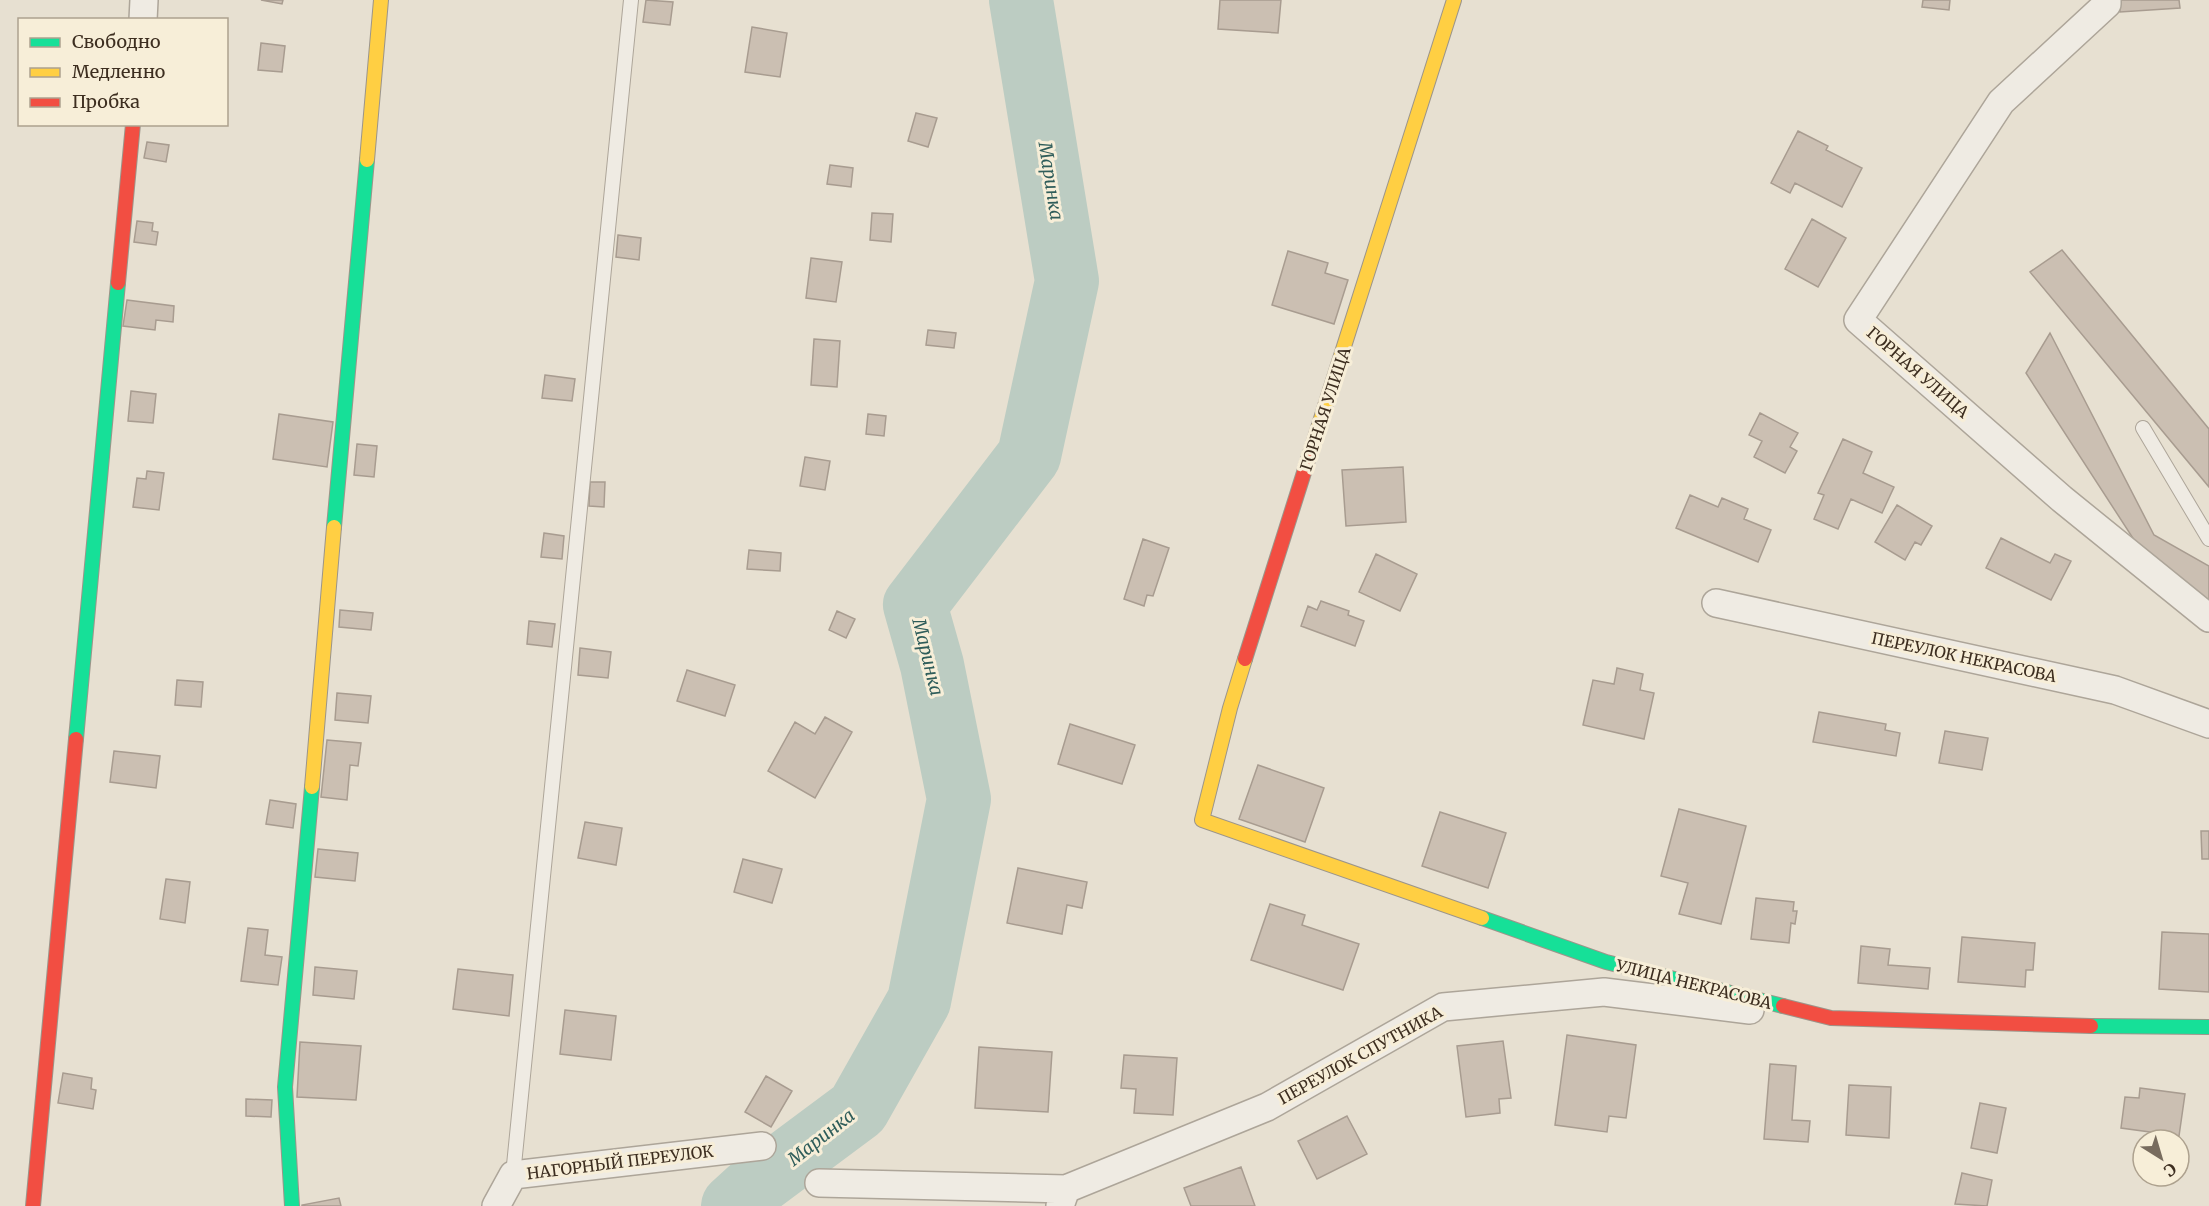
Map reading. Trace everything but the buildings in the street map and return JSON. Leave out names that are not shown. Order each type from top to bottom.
[{"type":"street","points":[[143,18],[144,0]]},
{"type":"street","points":[[292,1206],[285,1087],[381,0]]},
{"type":"street","name":"ГОРНАЯ УЛИЦА","points":[[1202,819],[1230,708],[1454,0]]},
{"type":"street","name":"ГОРНАЯ УЛИЦА","points":[[2107,0],[2108,4],[2001,102],[1858,320],[2062,499],[2209,618]]},
{"type":"street","points":[[33,1206],[133,126]]},
{"type":"street","name":"ПЕРЕУЛОК НЕКРАСОВА","points":[[1716,603],[2115,690],[2209,724]]},
{"type":"street","name":"УЛИЦА НЕКРАСОВА","points":[[1202,819],[1606,962],[1831,1018],[2038,1025],[2209,1026]]},
{"type":"street","name":"ПЕРЕУЛОК СПУТНИКА","points":[[1063,1198],[1267,1107],[1443,1007],[1604,992],[1831,1018]]},
{"type":"street","name":"НАГОРНЫЙ ПЕРЕУЛОК","points":[[496,1206],[513,1175],[762,1146]]},
{"type":"street","points":[[819,1183],[1063,1198]]},
{"type":"lane","points":[[513,1175],[631,0]]},
{"type":"lane","points":[[2143,428],[2209,539]]},
{"type":"waterway","name":"Маринка","points":[[733,1206],[756,1185],[858,1109],[919,1001],[959,799],[932,665],[915,605],[1029,456],[1067,281],[1021,0]]},
{"type":"traffic: fast","points":[[334,527],[367,160]]},
{"type":"traffic: fast","points":[[76,739],[118,283]]},
{"type":"traffic: fast","points":[[292,1206],[285,1087],[312,787]]},
{"type":"traffic: fast","points":[[1482,918],[1606,962],[1783,1006]]},
{"type":"traffic: fast","points":[[2091,1026],[2209,1027]]},
{"type":"traffic: slow","points":[[367,160],[381,0]]},
{"type":"traffic: slow","points":[[1313,444],[1454,0]]},
{"type":"traffic: slow","points":[[312,787],[334,527]]},
{"type":"traffic: slow","points":[[1245,659],[1230,708],[1202,820],[1482,918]]},
{"type":"traffic: jam","points":[[118,283],[133,126]]},
{"type":"traffic: jam","points":[[1245,659],[1313,444]]},
{"type":"traffic: jam","points":[[33,1206],[76,739]]},
{"type":"traffic: jam","points":[[1783,1006],[1831,1018],[2091,1026]]}]
